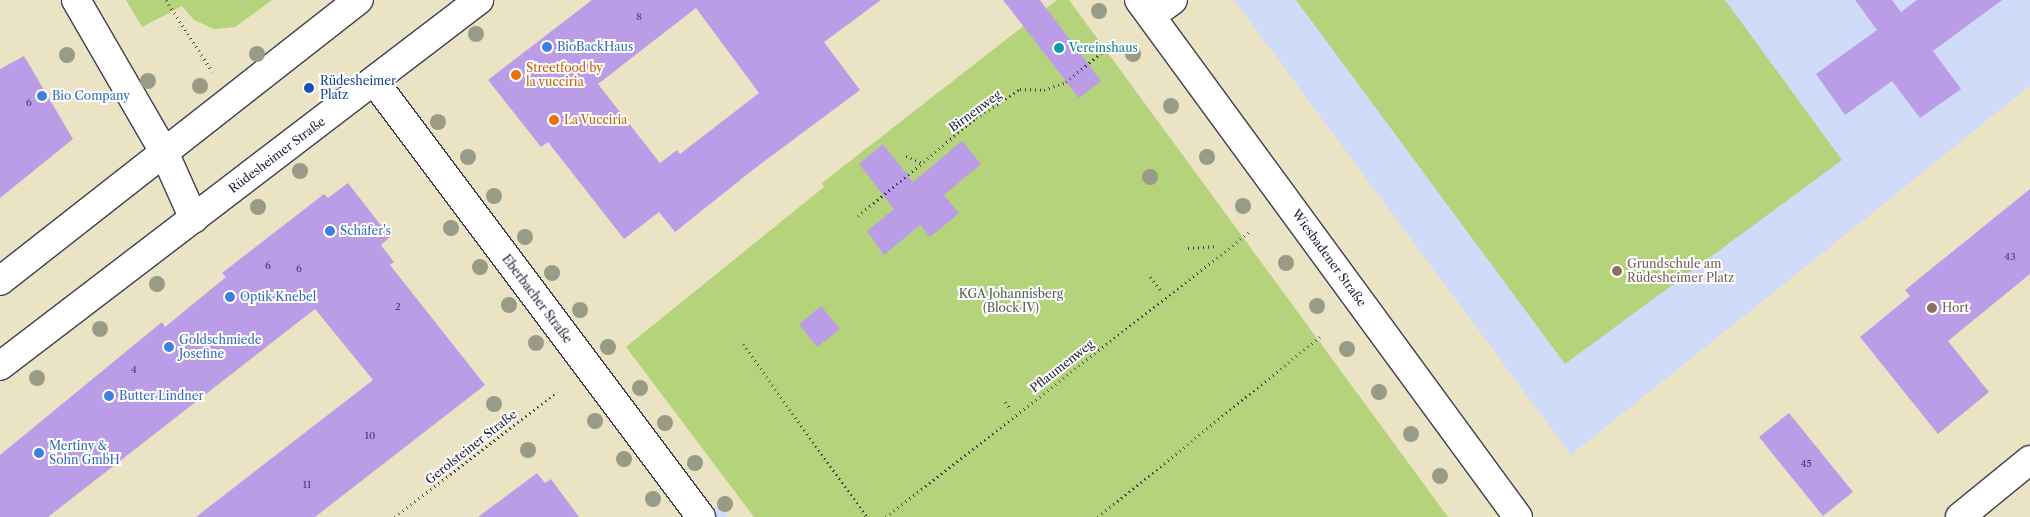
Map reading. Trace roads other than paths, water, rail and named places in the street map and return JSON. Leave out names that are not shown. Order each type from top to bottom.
[{"type":"street","points":[[76,0],[164,152],[194,218]]},
{"type":"street","points":[[0,281],[359,0]]},
{"type":"street","name":"Rüdesheimer Straße","points":[[0,366],[479,0]]},
{"type":"street","points":[[1145,8],[1173,0]]},
{"type":"street","name":"Wiesbadener Straße","points":[[1145,8],[1518,517]]},
{"type":"street","name":"Eberbacher Straße","points":[[374,81],[701,517]]},
{"type":"street","points":[[1960,517],[2030,460]]},
{"type":"place","name":"BioBackHaus","points":[[547,47]]},
{"type":"place","name":"Vereinshaus","points":[[1059,48]]},
{"type":"place","name":"Streetfood by la vucciria","points":[[516,75]]},
{"type":"place","name":"Rüdesheimer Platz","points":[[309,88]]},
{"type":"place","name":"Bio Company","points":[[42,96]]},
{"type":"place","name":"La Vucciria","points":[[554,120]]},
{"type":"place","name":"Schäfer's","points":[[330,231]]},
{"type":"place","name":"Grundschule am Rüdesheimer Platz","points":[[1617,271]]},
{"type":"place","name":"Optik Knebel","points":[[230,297]]},
{"type":"place","name":"Hort","points":[[1932,308]]},
{"type":"place","name":"Goldschmiede Josefine","points":[[169,347]]},
{"type":"place","name":"Butter Lindner","points":[[109,396]]},
{"type":"place","name":"Mertiny & Sohn GmbH","points":[[39,453]]},
{"type":"park label","name":"KGA Johannisberg (Block IV)","points":[[1011,301]]}]
